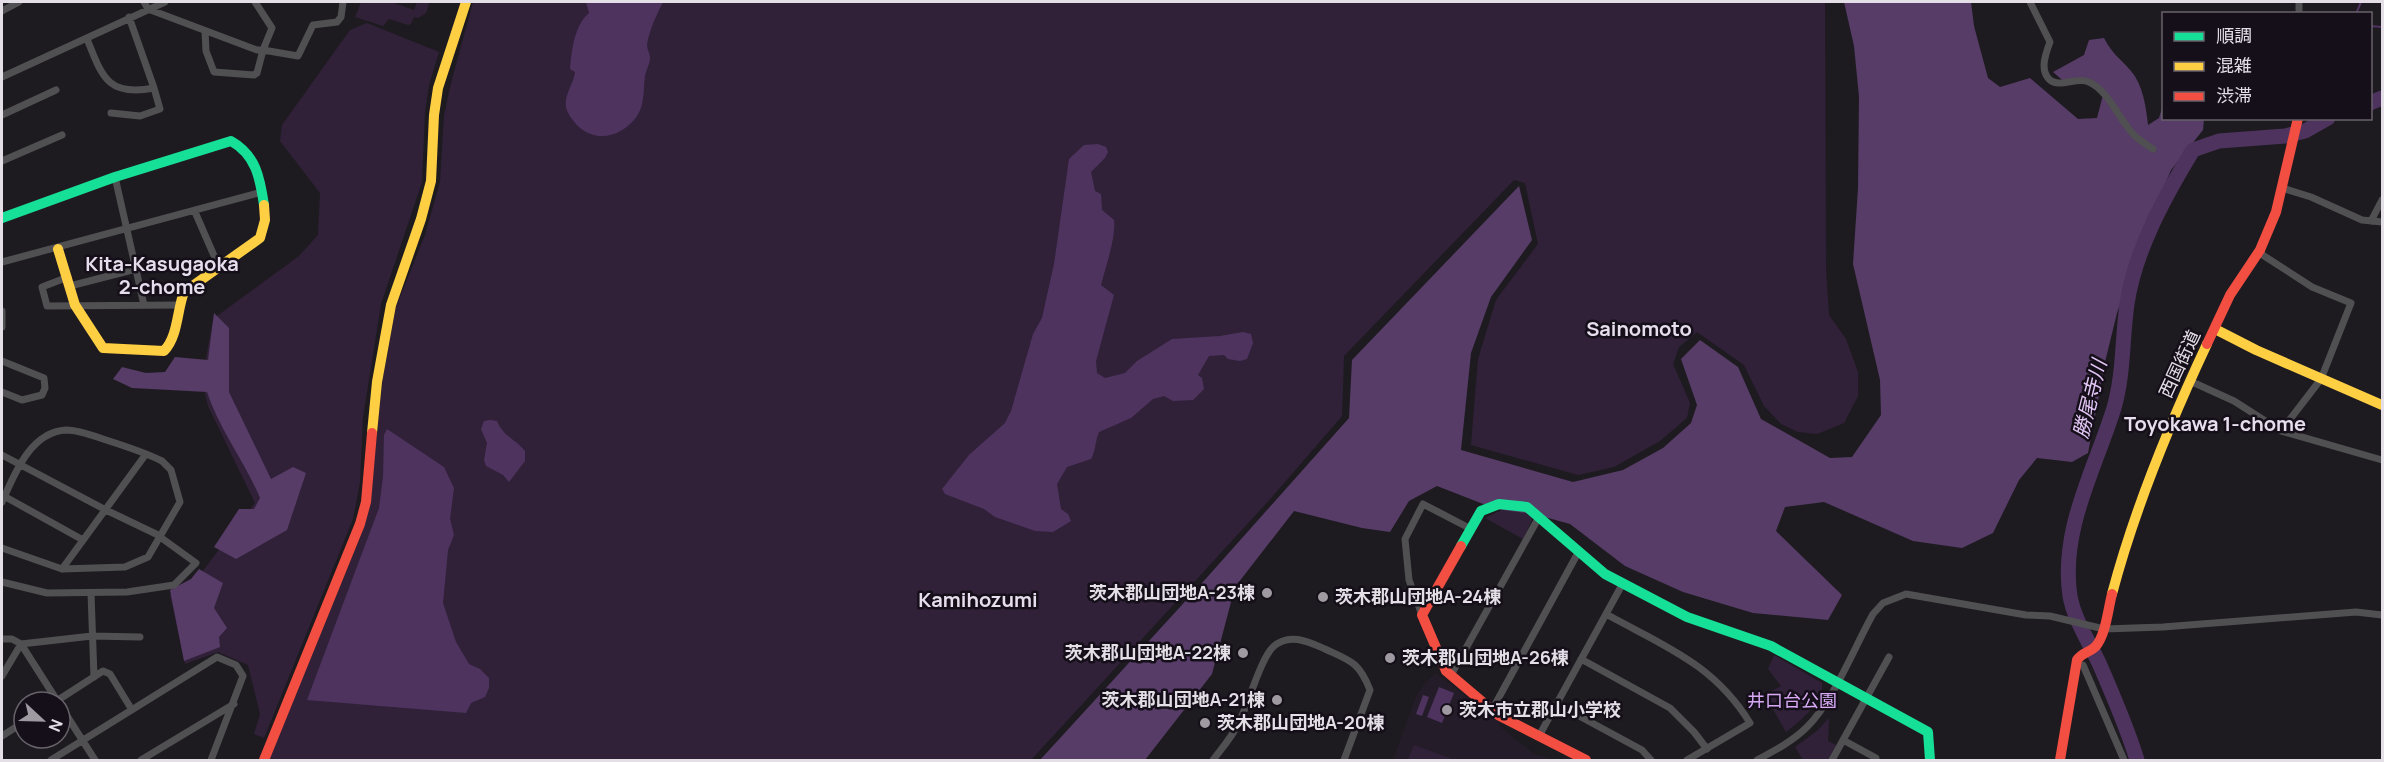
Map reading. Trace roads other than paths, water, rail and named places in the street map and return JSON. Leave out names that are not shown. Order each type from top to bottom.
[{"type":"street","points":[[2,12],[19,2]]},
{"type":"street","points":[[144,2],[148,9],[257,50],[298,56],[313,25],[337,22],[341,17],[343,2]]},
{"type":"street","points":[[2,78],[165,2]]},
{"type":"street","points":[[205,31],[206,51],[214,72],[254,75],[258,73],[263,50],[272,28],[255,2]]},
{"type":"street","points":[[264,760],[360,524],[366,502],[377,382],[391,305],[421,219],[431,181],[434,115],[438,88],[466,2]]},
{"type":"street","points":[[2030,2],[2050,42],[2044,57],[2045,73],[2050,80],[2058,83],[2082,80],[2090,82],[2107,98],[2134,135],[2153,149]]},
{"type":"street","points":[[111,113],[140,116],[160,109],[129,17]]},
{"type":"street","points":[[87,39],[103,76],[120,89],[141,91],[154,88]]},
{"type":"street","points":[[2,115],[56,90]]},
{"type":"street","name":"西国街道","points":[[2100,632],[2123,552],[2171,420],[2230,295],[2258,252],[2276,212],[2298,120]]},
{"type":"street","points":[[2,161],[62,135]]},
{"type":"street","points":[[2,218],[115,177],[231,141],[246,150],[262,192],[266,221],[264,232],[184,292],[171,344],[164,351],[103,348],[75,305],[58,249]]},
{"type":"street","points":[[115,177],[144,304]]},
{"type":"street","points":[[2282,188],[2311,197],[2362,220],[2382,222]]},
{"type":"street","points":[[2,262],[58,249],[262,192]]},
{"type":"street","points":[[2371,221],[2382,200]]},
{"type":"street","points":[[195,212],[219,267]]},
{"type":"street","points":[[2258,252],[2312,287],[2351,303],[2321,379],[2281,430]]},
{"type":"street","points":[[136,269],[42,287],[46,306],[179,305]]},
{"type":"street","points":[[2,311],[2,327]]},
{"type":"street","points":[[2215,329],[2256,350],[2382,405]]},
{"type":"street","points":[[2,361],[44,378],[45,387],[42,395],[21,400],[2,392]]},
{"type":"street","points":[[2190,381],[2234,401],[2281,430],[2382,460]]},
{"type":"street","points":[[2,548],[62,569],[125,567],[148,557],[180,502],[171,470],[162,461],[146,454],[87,434],[66,430],[42,439],[20,465],[2,498],[83,540]]},
{"type":"street","points":[[62,569],[146,454]]},
{"type":"street","points":[[2,455],[160,537],[196,563],[174,585],[127,592],[47,593],[2,582]]},
{"type":"street","points":[[1471,529],[1423,504],[1405,539],[1409,580],[1446,671],[1492,710],[1586,760]]},
{"type":"street","points":[[1422,615],[1481,511],[1499,504],[1527,507],[1605,574],[1687,617],[1772,646],[1928,732],[1930,760]]},
{"type":"street","points":[[1451,675],[1539,517]]},
{"type":"street","points":[[1492,710],[1579,551]]},
{"type":"street","points":[[1539,736],[1623,583]]},
{"type":"street","points":[[91,593],[94,677]]},
{"type":"street","points":[[1757,760],[1784,745],[1806,728],[1825,706],[1873,614],[1883,603],[1906,594],[2026,615],[2050,616],[2100,632],[2356,612],[2382,615]]},
{"type":"street","points":[[1605,614],[1697,665],[1721,685],[1750,723],[1687,760]]},
{"type":"street","points":[[2060,760],[2078,660],[2096,646],[2100,632]]},
{"type":"street","points":[[21,644],[92,636],[140,637]]},
{"type":"street","points":[[2,639],[12,639],[21,644],[50,690]]},
{"type":"street","points":[[1213,760],[1239,724],[1272,647],[1282,641],[1302,639],[1353,662],[1364,673],[1370,690],[1344,760]]},
{"type":"street","points":[[2,676],[21,644]]},
{"type":"street","points":[[51,760],[217,657],[236,665],[243,676],[234,704],[210,760]]},
{"type":"street","points":[[1832,760],[1889,657]]},
{"type":"street","points":[[1581,658],[1670,708],[1707,749]]},
{"type":"street","points":[[2078,660],[2083,665],[2124,760]]},
{"type":"street","points":[[72,692],[103,671],[110,674],[132,710]]},
{"type":"street","points":[[141,760],[234,704]]},
{"type":"street","points":[[1557,704],[1642,750],[1652,760]]},
{"type":"street","points":[[72,725],[95,760]]},
{"type":"street","points":[[1843,740],[1876,760]]},
{"type":"waterway","points":[[2357,12],[2361,2]]},
{"type":"waterway","points":[[2372,26],[2382,27]]},
{"type":"waterway","name":"勝尾寺川","points":[[2372,102],[2382,98]]},
{"type":"waterway","name":"勝尾寺川","points":[[2137,760],[2115,699],[2075,613],[2070,596],[2068,571],[2070,547],[2081,500],[2117,395],[2131,284],[2152,224],[2193,150],[2219,141],[2285,136],[2305,131],[2324,120]]},
{"type":"place","name":"茨木郡山団地A-23棟","points":[[1267,593]]},
{"type":"place","name":"茨木郡山団地A-24棟","points":[[1323,597]]},
{"type":"place","name":"茨木郡山団地A-22棟","points":[[1243,653]]},
{"type":"place","name":"茨木郡山団地A-26棟","points":[[1390,658]]},
{"type":"place","name":"茨木郡山団地A-21棟","points":[[1277,700]]},
{"type":"place","name":"茨木市立郡山小学校","points":[[1447,710]]},
{"type":"place","name":"茨木郡山団地A-20棟","points":[[1205,723]]},
{"type":"district","name":"Kita-Kasugaoka 2-chome","points":[[162,276]]},
{"type":"district","name":"Sainomoto","points":[[1639,329]]},
{"type":"district","name":"Toyokawa 1-chome","points":[[2215,424]]},
{"type":"district","name":"Kamihozumi","points":[[978,600]]},
{"type":"park label","name":"井口台公園","points":[[1792,701]]}]
